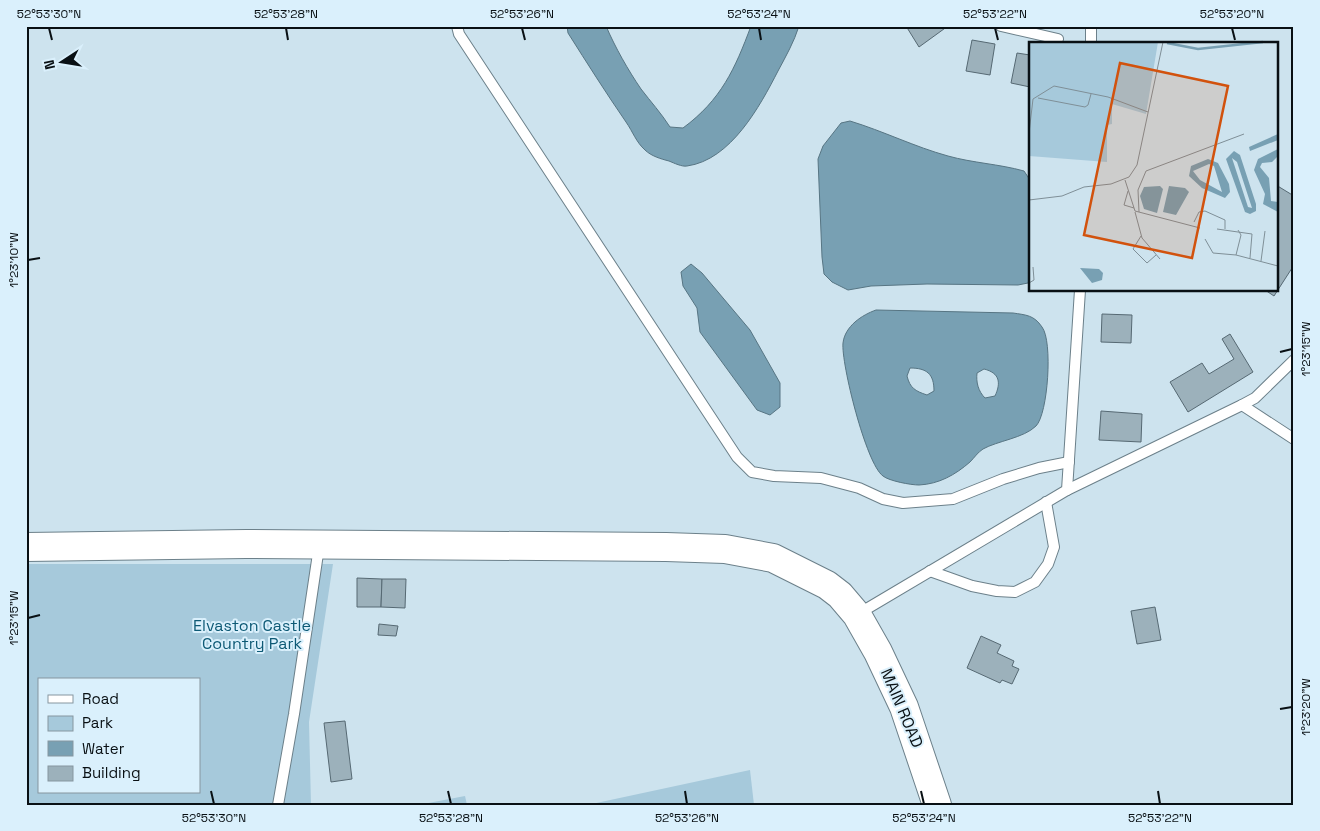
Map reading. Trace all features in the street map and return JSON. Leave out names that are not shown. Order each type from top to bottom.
[{"type":"main road","name":"MAIN ROAD","points":[[26,547],[320,545],[725,549],[773,558],[827,585],[840,595],[857,615],[878,652],[904,708],[937,805]]},
{"type":"lane","points":[[457,26],[459,34],[737,457],[752,472],[774,476],[821,478],[859,488],[883,499],[903,503],[953,499],[1003,479],[1038,468],[1069,462]]},
{"type":"lane","points":[[1001,26],[1058,39]]},
{"type":"lane","points":[[1091,26],[1091,42]]},
{"type":"lane","points":[[1067,490],[1080,291]]},
{"type":"lane","points":[[857,615],[1067,490],[1255,398],[1294,360]]},
{"type":"lane","points":[[1242,405],[1294,439]]},
{"type":"lane","points":[[930,572],[972,586],[997,591],[1015,592],[1036,582],[1048,564],[1054,547],[1046,502]]},
{"type":"lane","points":[[278,805],[320,545]]},
{"type":"green space","name":"Elvaston Castle Country Park","points":[[26,564],[333,564],[309,722],[311,805],[26,805]]},
{"type":"green space","points":[[750,770],[754,805],[587,805]]},
{"type":"green space","points":[[465,796],[467,805],[418,805]]},
{"type":"water","points":[[567,26],[606,26],[613,42],[641,89],[670,127],[683,128],[707,106],[725,83],[739,56],[751,26],[799,26],[790,49],[771,85],[742,129],[717,154],[703,162],[685,166],[656,157],[642,147],[568,33]]},
{"type":"water","points":[[850,121],[948,156],[1024,171],[1029,178],[1028,283],[1018,285],[927,284],[871,286],[848,290],[832,282],[824,274],[822,257],[818,159],[823,146],[841,123]]},
{"type":"water","points":[[691,264],[702,273],[750,330],[780,383],[780,407],[770,415],[757,410],[700,332],[697,308],[683,286],[681,272]]},
{"type":"water","points":[[876,310],[1013,313],[1033,318],[1042,327],[1045,335],[1048,361],[1044,407],[1036,426],[1025,434],[983,449],[964,467],[940,481],[915,485],[895,481],[883,476],[876,468],[862,434],[850,391],[843,354],[844,337],[847,331],[860,318]],"holes":[[[910,368],[921,369],[928,373],[933,380],[934,391],[927,395],[914,388],[907,376]],[[984,369],[993,373],[998,379],[995,396],[985,398],[979,389],[977,373]]]},
{"type":"building","points":[[906,26],[948,26],[919,47]]},
{"type":"building","points":[[972,40],[995,44],[990,75],[966,71]]},
{"type":"building","points":[[1017,53],[1029,55],[1029,87],[1011,83]]},
{"type":"building","points":[[1278,186],[1294,196],[1294,265],[1278,290]]},
{"type":"building","points":[[1266,291],[1277,291],[1274,296]]},
{"type":"building","points":[[1102,314],[1132,315],[1131,343],[1101,342]]},
{"type":"building","points":[[1230,334],[1253,372],[1188,412],[1170,382],[1202,363],[1209,374],[1234,359],[1222,339]]},
{"type":"building","points":[[1101,411],[1142,414],[1141,442],[1099,440]]},
{"type":"building","points":[[357,578],[382,579],[381,607],[357,607]]},
{"type":"building","points":[[382,579],[406,579],[405,608],[381,607]]},
{"type":"building","points":[[1155,607],[1161,640],[1137,644],[1131,611]]},
{"type":"building","points":[[379,624],[398,626],[396,636],[378,635]]},
{"type":"building","points":[[981,636],[1001,645],[997,653],[1014,661],[1012,666],[1019,669],[1012,684],[1002,680],[1000,683],[967,668]]},
{"type":"building","points":[[345,721],[352,779],[331,782],[324,723]]}]
